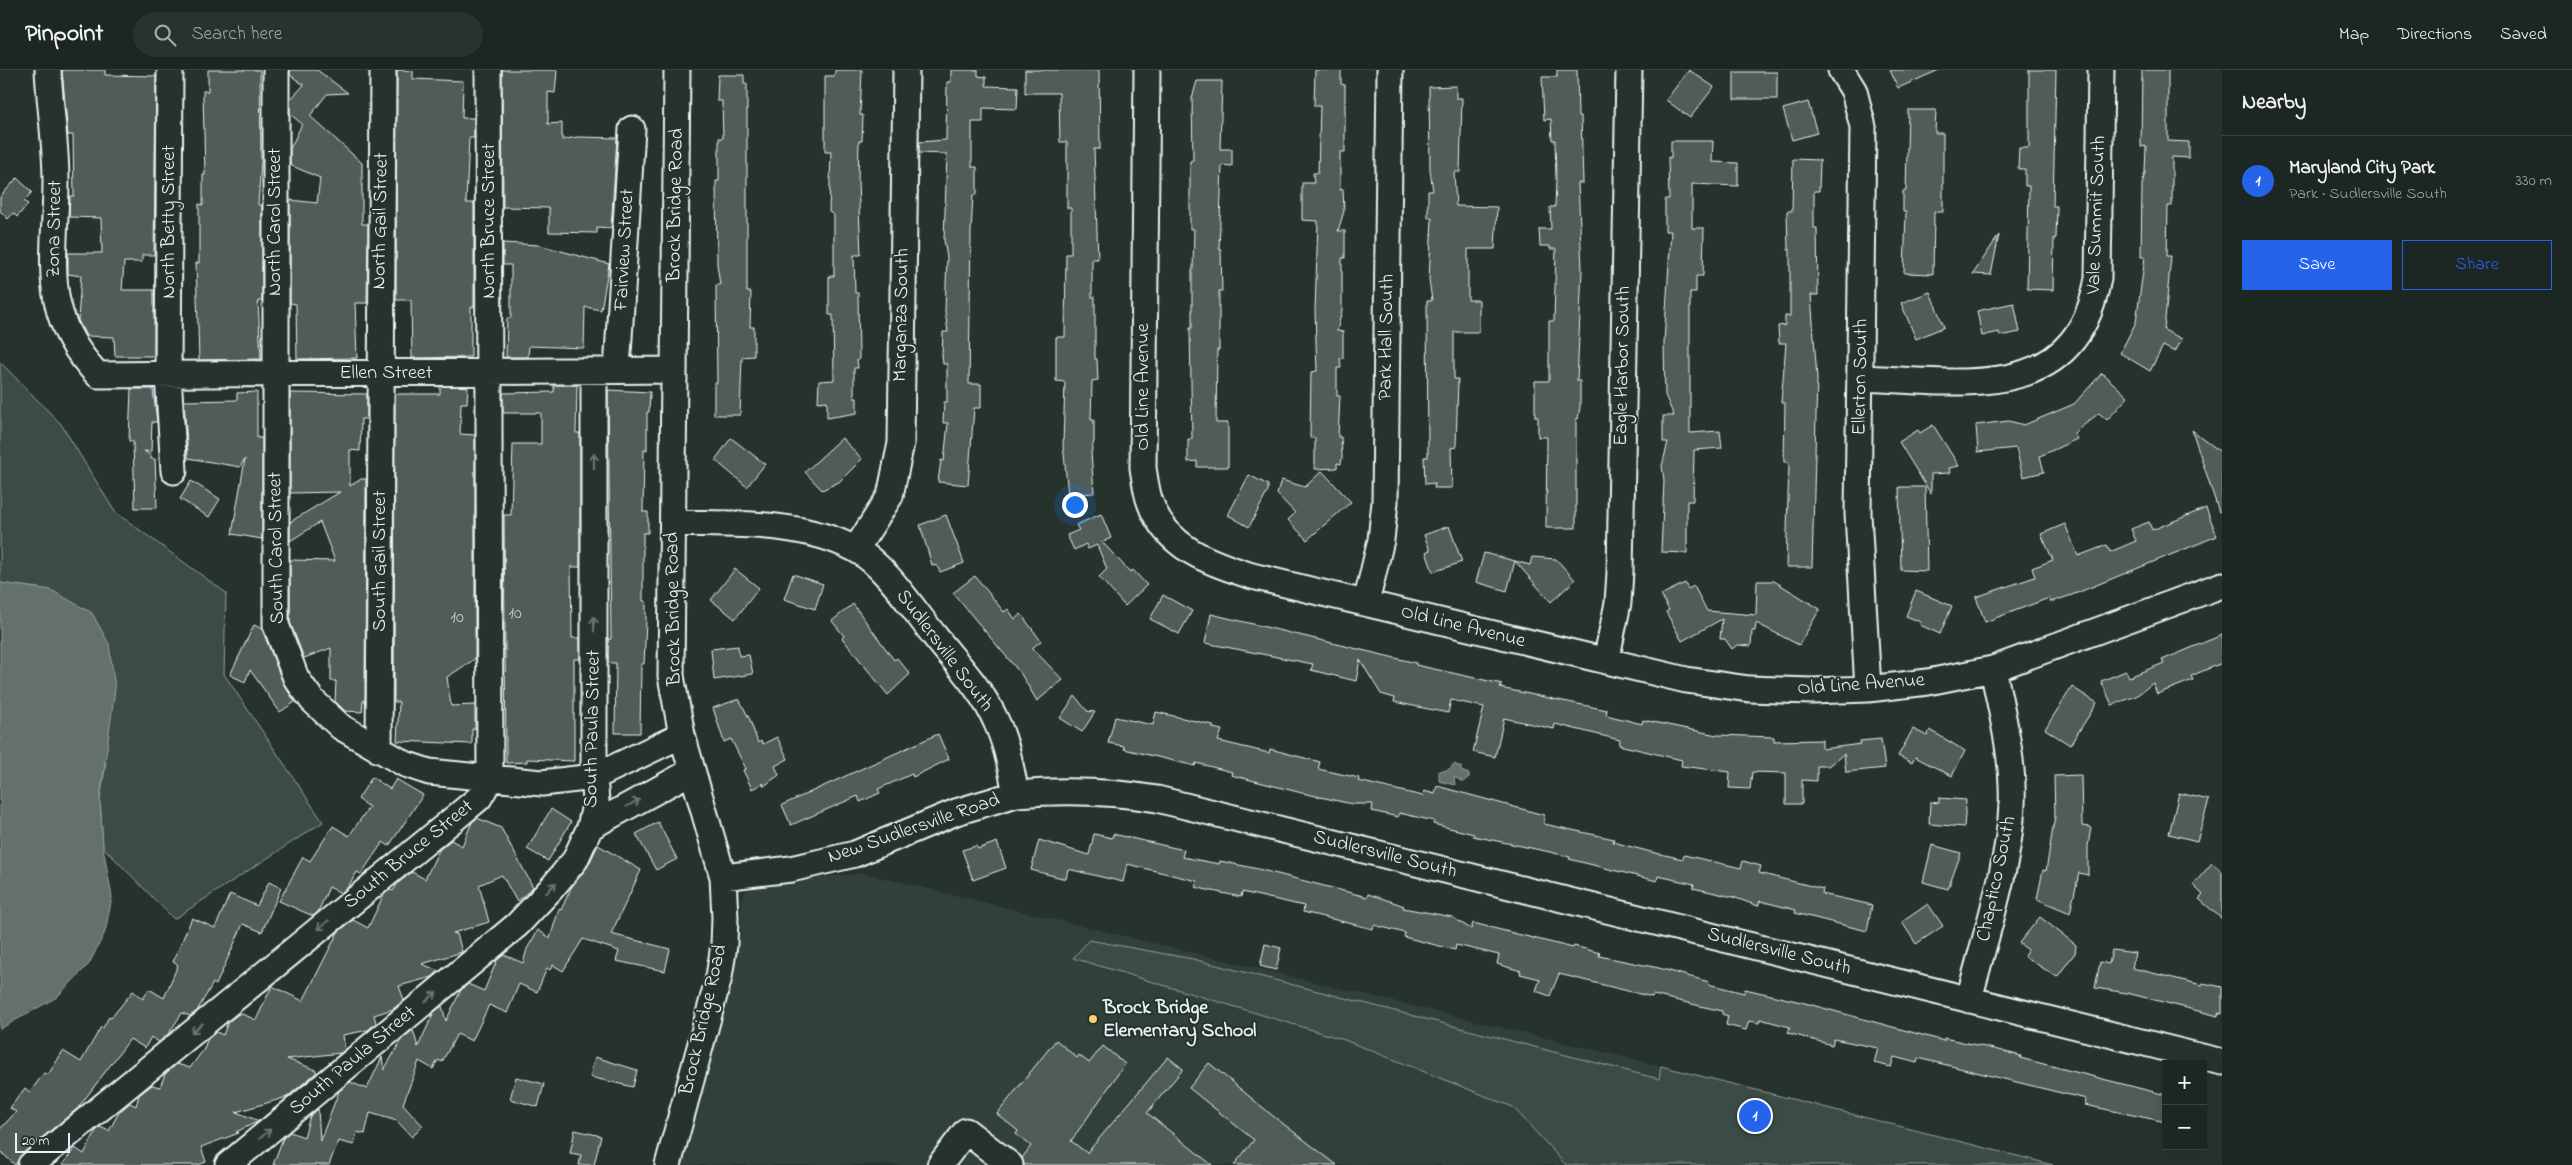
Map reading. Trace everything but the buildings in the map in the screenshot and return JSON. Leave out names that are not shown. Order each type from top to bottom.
[{"type":"street","name":"Zona Street","points":[[48,70],[56,179],[54,287],[58,310],[68,336],[82,358],[98,375]]},
{"type":"street","name":"North Betty Street","points":[[170,70],[168,375],[174,471]]},
{"type":"street","name":"North Carol Street","points":[[275,374],[276,70]]},
{"type":"street","name":"North Gail Street","points":[[379,373],[383,70]]},
{"type":"street","name":"North Bruce Street","points":[[488,70],[489,373]]},
{"type":"street","name":"Brock Bridge Road","points":[[668,1165],[718,977],[724,945],[723,877],[682,735],[671,676],[677,70]]},
{"type":"street","name":"Marganza South","points":[[856,549],[890,496],[900,443],[906,70]]},
{"type":"street","name":"Old Line Avenue","points":[[1148,70],[1142,424],[1143,468],[1150,502],[1167,533],[1190,552],[1215,565],[1686,680],[1749,689],[1812,691],[1868,689],[1928,682],[1993,669],[2222,585]]},
{"type":"street","name":"Park Hall South","points":[[1366,603],[1381,540],[1385,502],[1390,70]]},
{"type":"street","name":"Eagle Harbor South","points":[[1606,661],[1618,603],[1620,572],[1629,70]]},
{"type":"street","name":"Ellerton South","points":[[1841,70],[1854,91],[1863,127],[1859,562],[1868,689]]},
{"type":"street","name":"Vale Summit South","points":[[1861,378],[1984,382],[2017,377],[2041,368],[2066,349],[2083,326],[2094,302],[2098,278],[2101,70]]},
{"type":"street","name":"Fairview Street","points":[[606,371],[632,129]]},
{"type":"street","name":"Ellen Street","points":[[98,375],[674,370]]},
{"type":"street","name":"South Paula Street","points":[[228,1165],[517,925],[576,860],[590,827],[596,801],[594,777],[606,371]]},
{"type":"street","name":"South Gail Street","points":[[379,373],[382,548],[379,750]]},
{"type":"street","points":[[489,373],[490,779]]},
{"type":"street","name":"South Carol Street","points":[[275,374],[276,625],[296,678],[312,700],[342,727],[405,764],[429,772],[542,783],[594,777],[682,735]]},
{"type":"street","name":"Sudlersville South","points":[[673,523],[783,527],[822,537],[856,549],[884,573],[976,688],[996,720],[1007,751],[1016,794],[1066,790],[1116,792],[1157,799],[2222,1062]]},
{"type":"street","name":"Chaptico South","points":[[1969,1000],[2007,850],[2012,806],[2011,761],[1993,669]]},
{"type":"street","points":[[590,827],[692,771]]},
{"type":"street","name":"South Bruce Street","points":[[31,1165],[479,798],[490,779]]},
{"type":"street","name":"New Sudlersville Road","points":[[723,877],[792,868],[855,854],[956,812],[1016,794]]},
{"type":"street","points":[[940,1165],[966,1131],[1010,1165]]},
{"type":"shaded area","points":[[0,362],[61,424],[115,512],[226,593],[224,674],[323,822],[174,919],[103,847],[100,799],[106,764],[51,590],[0,583]]},
{"type":"shaded area","points":[[0,583],[51,590],[92,613],[109,644],[115,689],[100,799],[103,847],[112,897],[105,932],[89,964],[57,997],[0,1029]]},
{"type":"shaded area","points":[[1454,764],[1461,767],[1461,771],[1469,774],[1469,777],[1463,782],[1454,777],[1455,785],[1439,781],[1439,771],[1448,770]]},
{"type":"shaded area","name":"Brock Bridge Elementary School","points":[[863,873],[1661,1066],[1647,1165],[680,1165],[739,946],[742,898],[747,890],[756,885]]},
{"type":"shaded area","points":[[1089,940],[1193,959],[1659,1079],[1661,1066],[2053,1165],[1566,1165],[1513,1107],[1342,1039],[1073,958]]},
{"type":"place","name":"Brock Bridge Elementary School","points":[[1093,1019]]},
{"type":"place","name":"Maryland City Park","points":[[1755,1116]]}]
